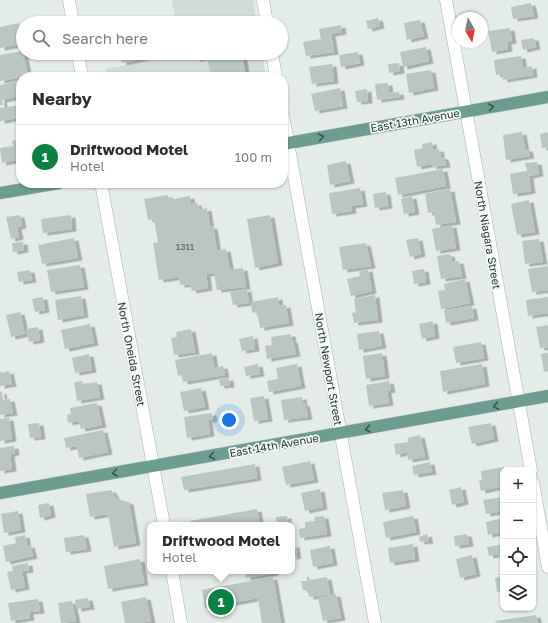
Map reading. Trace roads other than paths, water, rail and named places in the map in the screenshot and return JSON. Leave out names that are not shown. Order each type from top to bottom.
[{"type":"main road","name":"East 13th Avenue","points":[[288,144],[548,97]]},
{"type":"main road","points":[[0,193],[30,188]]},
{"type":"main road","name":"East 14th Avenue","points":[[0,493],[548,396]]},
{"type":"street","points":[[69,0],[72,16]]},
{"type":"street","points":[[263,0],[266,16]]},
{"type":"street","name":"North Niagara Street","points":[[446,0],[530,467]]},
{"type":"street","points":[[79,60],[81,72]]},
{"type":"street","points":[[273,60],[275,72]]},
{"type":"street","name":"North Newport Street","points":[[288,155],[341,433],[375,623]]},
{"type":"street","name":"North Oneida Street","points":[[102,188],[163,522]]},
{"type":"street","points":[[536,500],[548,567]]},
{"type":"street","points":[[173,574],[181,623]]},
{"type":"place","name":"Driftwood Motel","points":[[221,602]]}]
